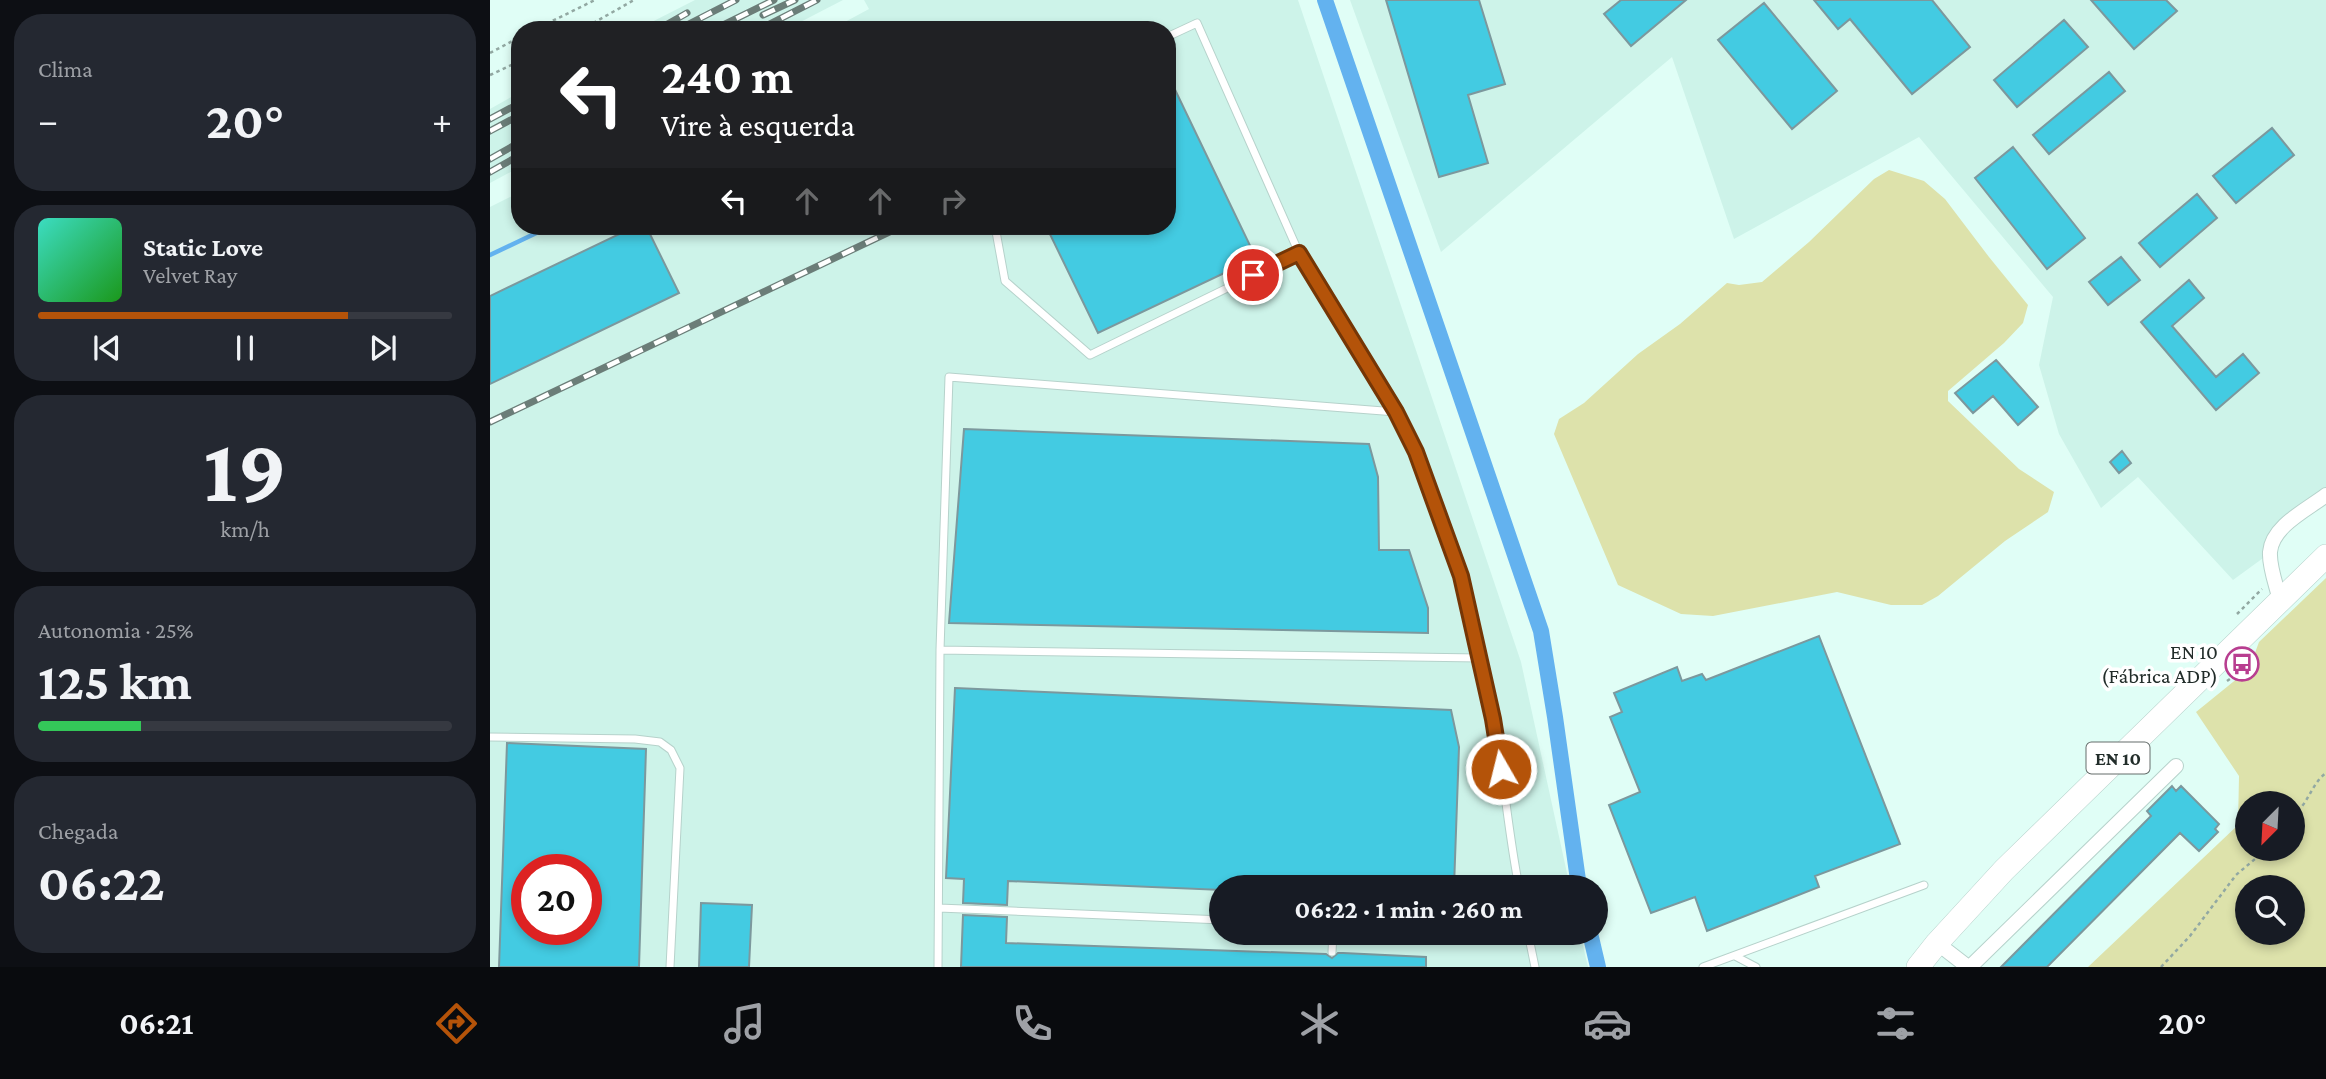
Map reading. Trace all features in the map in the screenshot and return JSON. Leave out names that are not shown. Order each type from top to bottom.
[{"type":"main road","name":"EN 10","points":[[1918,967],[2004,870],[2326,556]]},
{"type":"street","points":[[2280,601],[2270,553],[2273,542],[2289,523],[2326,495]]},
{"type":"street","points":[[1937,943],[1969,967],[2176,766]]},
{"type":"lane","points":[[1176,33],[1197,23],[1299,253],[1396,412],[1416,452],[1461,576],[1493,719],[1517,875]]},
{"type":"lane","points":[[997,235],[1005,281],[1090,355],[1299,253]]},
{"type":"lane","points":[[938,967],[940,650],[949,377],[1396,412]]},
{"type":"lane","points":[[940,650],[1480,658]]},
{"type":"lane","points":[[490,737],[635,738],[660,742],[671,750],[680,768],[670,967]]},
{"type":"lane","points":[[1703,967],[1924,884]]},
{"type":"lane","points":[[939,908],[1209,919]]},
{"type":"lane","points":[[1332,945],[1332,952]]},
{"type":"lane","points":[[1530,945],[1535,967]]},
{"type":"lane","points":[[1735,956],[1756,967]]},
{"type":"path","points":[[552,21],[595,0]]},
{"type":"path","points":[[597,21],[634,0]]},
{"type":"path","points":[[490,53],[511,42]]},
{"type":"path","points":[[490,75],[511,65]]},
{"type":"path","points":[[2305,802],[2314,785],[2326,773]]},
{"type":"path","points":[[2161,967],[2190,936],[2236,875],[2253,861]]},
{"type":"shaded area","points":[[695,0],[843,0],[802,21],[654,21]]},
{"type":"shaded area","points":[[864,0],[1298,0],[1521,662],[1567,875],[1209,875],[1209,945],[1583,945],[1588,967],[490,967],[490,207],[511,196],[511,235],[1176,235],[1176,21],[847,21],[869,9]]},
{"type":"shaded area","points":[[1350,0],[2326,0],[2326,495],[2307,510],[2270,553],[2233,580],[2138,477],[2101,508],[2059,434],[2039,365],[2053,297],[1919,137],[1734,239],[1672,57],[1441,252]]},
{"type":"shaded area","points":[[511,97],[511,172],[490,183],[490,109]]},
{"type":"green space","points":[[1889,170],[1924,181],[1945,199],[2028,305],[2023,323],[1948,391],[1948,401],[2019,469],[2054,492],[2048,512],[2005,541],[1938,596],[1922,605],[1891,605],[1837,592],[1713,616],[1681,614],[1618,585],[1554,434],[1559,419],[1584,403],[1638,354],[1680,324],[1727,283],[1739,285],[1762,282],[1809,242],[1874,179]]},
{"type":"green space","points":[[2326,578],[2326,967],[2088,967],[2235,828],[2235,861],[2305,861],[2305,791],[2239,791],[2239,776],[2196,712],[2249,669],[2259,642]]},
{"type":"building","points":[[1386,0],[1479,0],[1505,84],[1468,95],[1488,163],[1439,177]]},
{"type":"building","points":[[1621,0],[1686,0],[1631,46],[1604,14]]},
{"type":"building","points":[[1814,0],[1932,0],[1970,47],[1912,94],[1850,19],[1838,29]]},
{"type":"building","points":[[2091,0],[2166,0],[2177,11],[2134,49]]},
{"type":"building","points":[[1764,3],[1837,91],[1792,129],[1718,40]]},
{"type":"building","points":[[2064,20],[2088,47],[2017,107],[1994,80]]},
{"type":"building","points":[[2109,72],[2125,91],[2049,154],[2033,135]]},
{"type":"building","points":[[1176,92],[1256,258],[1098,333],[1050,235],[1176,235]]},
{"type":"building","points":[[2272,128],[2294,155],[2236,203],[2213,176]]},
{"type":"building","points":[[2013,147],[2085,238],[2047,269],[1975,178]]},
{"type":"building","points":[[2197,194],[2217,218],[2160,267],[2139,243]]},
{"type":"building","points":[[617,235],[650,235],[679,293],[490,384],[490,296]]},
{"type":"building","points":[[2121,257],[2140,280],[2108,305],[2089,282]]},
{"type":"building","points":[[2189,280],[2204,298],[2172,326],[2216,377],[2243,354],[2259,373],[2216,410],[2141,322]]},
{"type":"building","points":[[1996,360],[2038,407],[2018,425],[1993,396],[1973,413],[1955,393]]},
{"type":"building","points":[[964,429],[1369,444],[1378,477],[1379,550],[1409,550],[1428,608],[1428,633],[949,623]]},
{"type":"building","points":[[2122,451],[2131,463],[2119,473],[2110,462]]},
{"type":"building","points":[[1819,636],[1900,844],[1815,876],[1819,887],[1707,931],[1695,897],[1651,913],[1609,805],[1640,792],[1610,717],[1622,712],[1614,693],[1677,667],[1682,681],[1702,674],[1706,680]]},
{"type":"building","points":[[955,688],[1451,710],[1459,747],[1454,875],[1209,875],[1209,889],[1008,881],[1007,905],[963,903],[964,879],[946,878]]},
{"type":"building","points":[[507,743],[646,749],[639,967],[499,967]]},
{"type":"building","points":[[2172,786],[2176,791],[2181,786],[2219,824],[2215,829],[2218,832],[2199,851],[2180,833],[2047,967],[2001,967],[2151,816],[2147,811]]},
{"type":"building","points":[[701,903],[752,905],[749,967],[699,967]]},
{"type":"building","points":[[963,915],[1007,917],[1006,943],[1326,954],[1332,958],[1338,953],[1426,957],[1426,967],[961,967]]},
{"type":"waterway","points":[[1325,0],[1541,631],[1577,875]]},
{"type":"waterway","points":[[490,255],[532,235]]},
{"type":"waterway","points":[[1593,945],[1598,967]]},
{"type":"railway","points":[[695,21],[736,0]]},
{"type":"railway","points":[[731,21],[774,0]]},
{"type":"railway","points":[[763,15],[795,0]]},
{"type":"railway","points":[[776,21],[817,0]]},
{"type":"railway","points":[[673,21],[687,13]]},
{"type":"railway","points":[[490,119],[511,108]]},
{"type":"railway","points":[[490,131],[511,120]]},
{"type":"railway","points":[[490,159],[511,147]]},
{"type":"railway","points":[[490,172],[511,160]]},
{"type":"railway","points":[[490,422],[883,235]]},
{"type":"place","name":"EN 10 (Fábrica ADP)","points":[[2242,664]]},
{"type":"route","points":[[1253,275],[1299,253],[1396,412],[1416,452],[1461,576],[1493,719],[1501,769]]}]
